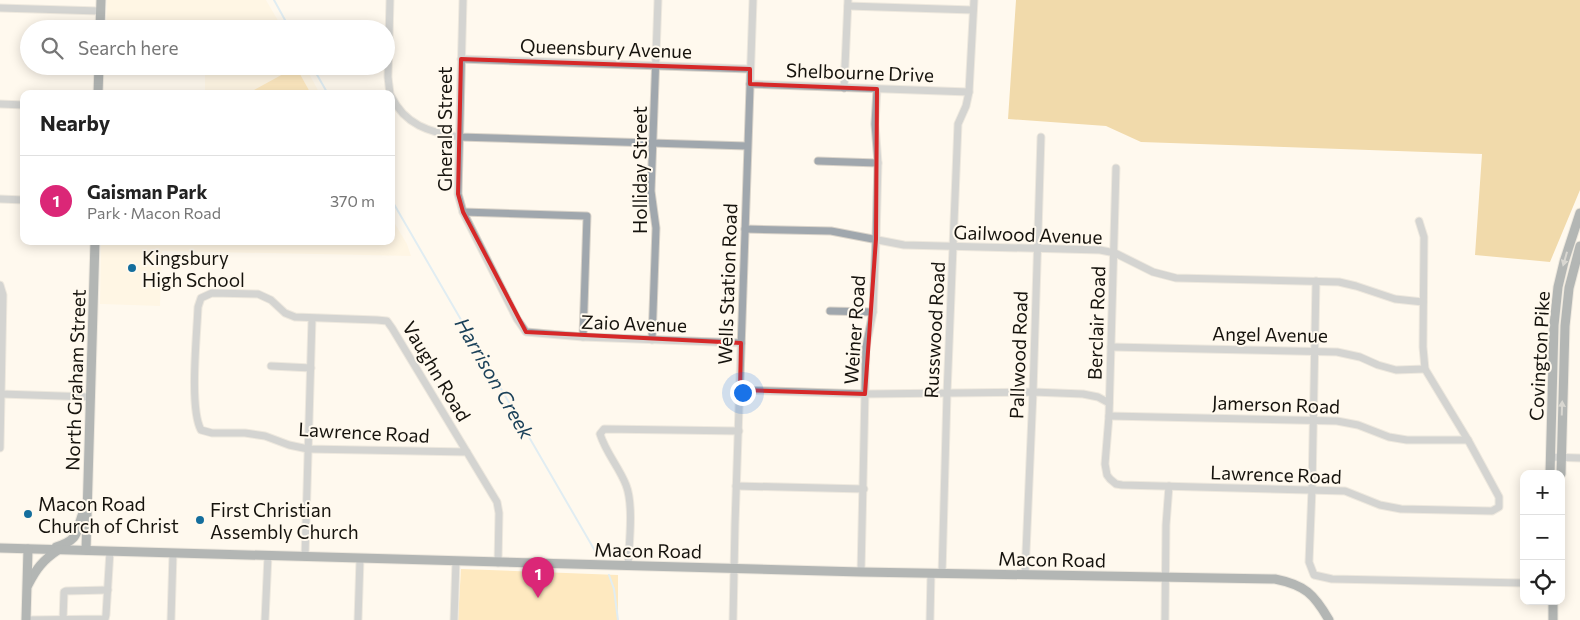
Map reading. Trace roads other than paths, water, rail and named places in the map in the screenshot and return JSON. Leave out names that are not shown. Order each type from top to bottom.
[{"type":"main road","points":[[100,20],[101,0]]},
{"type":"main road","points":[[98,75],[98,90]]},
{"type":"main road","name":"Covington Pike","points":[[1550,470],[1554,325],[1557,296],[1564,262],[1580,213]]},
{"type":"main road","name":"North Graham Street","points":[[86,550],[95,245]]},
{"type":"main road","name":"Covington Pike","points":[[1561,470],[1565,326],[1569,288],[1580,246]]},
{"type":"main road","points":[[27,587],[36,569],[54,549],[67,544],[74,538],[81,516],[88,504]]},
{"type":"main road","name":"Macon Road","points":[[0,548],[931,574],[1275,579],[1294,583],[1309,593],[1329,620]]},
{"type":"main road","points":[[26,620],[28,549]]},
{"type":"main road","points":[[1552,620],[1553,605]]},
{"type":"street","points":[[389,20],[390,0]]},
{"type":"street","name":"Gherald Street","points":[[463,0],[458,194],[463,212],[517,319],[526,332]]},
{"type":"street","name":"Holliday Street","points":[[652,340],[656,234],[651,190],[658,0]]},
{"type":"street","name":"Wells Station Road","points":[[733,620],[753,0]]},
{"type":"street","name":"Russwood Road","points":[[942,574],[958,124],[966,106],[969,92],[974,0]]},
{"type":"street","points":[[844,88],[848,3],[973,10]]},
{"type":"street","points":[[0,8],[100,11]]},
{"type":"street","name":"Queensbury Avenue","points":[[461,59],[750,69]]},
{"type":"street","points":[[388,75],[390,90]]},
{"type":"street","name":"Shelbourne Drive","points":[[750,84],[969,92]]},
{"type":"street","name":"Weiner Road","points":[[861,572],[866,342],[872,312],[876,239],[878,163],[875,124],[877,89]]},
{"type":"street","points":[[395,103],[398,109],[416,124],[440,134],[459,137],[748,146]]},
{"type":"street","points":[[0,104],[20,105]]},
{"type":"street","name":"Pallwood Road","points":[[1025,575],[1041,137]]},
{"type":"street","points":[[818,161],[878,163]]},
{"type":"street","name":"Berclair Road","points":[[1110,479],[1105,464],[1109,416],[1116,168]]},
{"type":"street","points":[[0,199],[20,200]]},
{"type":"street","points":[[463,212],[586,216],[583,337]]},
{"type":"street","points":[[1419,221],[1424,237],[1423,347],[1425,369],[1468,440]]},
{"type":"street","name":"Gailwood Avenue","points":[[745,229],[831,231],[904,245],[954,248],[1100,250],[1115,253],[1153,272],[1176,278],[1339,282],[1395,299],[1423,302]]},
{"type":"street","points":[[1316,281],[1309,562],[1314,575],[1332,579],[1520,583]]},
{"type":"street","points":[[0,448],[3,295],[1,285]]},
{"type":"street","name":"Vaughn Road","points":[[201,430],[196,422],[195,369],[198,307],[201,298],[212,293],[258,294],[271,300],[285,313],[295,318],[387,321],[497,502],[499,513],[498,562]]},
{"type":"street","points":[[830,311],[872,312]]},
{"type":"street","points":[[305,557],[312,319]]},
{"type":"street","name":"Zaio Avenue","points":[[526,332],[583,337],[741,343]]},
{"type":"street","name":"Angel Avenue","points":[[1111,347],[1337,352],[1360,357],[1396,370],[1425,369]]},
{"type":"street","points":[[271,366],[310,368]]},
{"type":"street","points":[[740,390],[865,394],[1033,392],[1083,394],[1098,397],[1109,403]]},
{"type":"street","points":[[1,394],[91,397]]},
{"type":"street","name":"Jamerson Road","points":[[1109,416],[1314,419],[1358,425],[1389,437],[1407,440],[1468,440]]},
{"type":"street","points":[[628,566],[630,502],[626,486],[600,434],[604,429],[739,431]]},
{"type":"street","name":"Lawrence Road","points":[[201,430],[212,433],[245,433],[264,436],[289,445],[308,449],[468,452]]},
{"type":"street","name":"Lawrence Road","points":[[1110,479],[1116,484],[1122,485],[1344,491],[1380,505],[1401,509],[1492,511],[1499,507],[1499,497],[1468,440]]},
{"type":"street","points":[[1550,457],[1580,458]]},
{"type":"street","points":[[736,486],[864,489]]},
{"type":"street","points":[[1165,620],[1168,486]]},
{"type":"street","points":[[26,620],[105,619],[110,551]]},
{"type":"street","points":[[171,620],[173,553]]},
{"type":"street","points":[[265,620],[268,556]]},
{"type":"street","points":[[358,620],[360,559]]},
{"type":"street","points":[[454,620],[456,561]]},
{"type":"street","points":[[930,620],[931,574]]},
{"type":"street","points":[[63,620],[64,592],[108,590]]},
{"type":"waterway","name":"Harrison Creek","points":[[274,0],[285,20]]},
{"type":"waterway","name":"Harrison Creek","points":[[317,75],[326,90]]},
{"type":"waterway","name":"Harrison Creek","points":[[395,206],[598,556]]},
{"type":"waterway","name":"Harrison Creek","points":[[609,575],[614,589],[618,620]]},
{"type":"place","name":"Kingsbury High School","points":[[132,268]]},
{"type":"place","name":"Macon Road Church of Christ","points":[[28,514]]},
{"type":"place","name":"First Christian Assembly Church","points":[[200,520]]},
{"type":"place","name":"Gaisman Park","points":[[538,598]]}]
